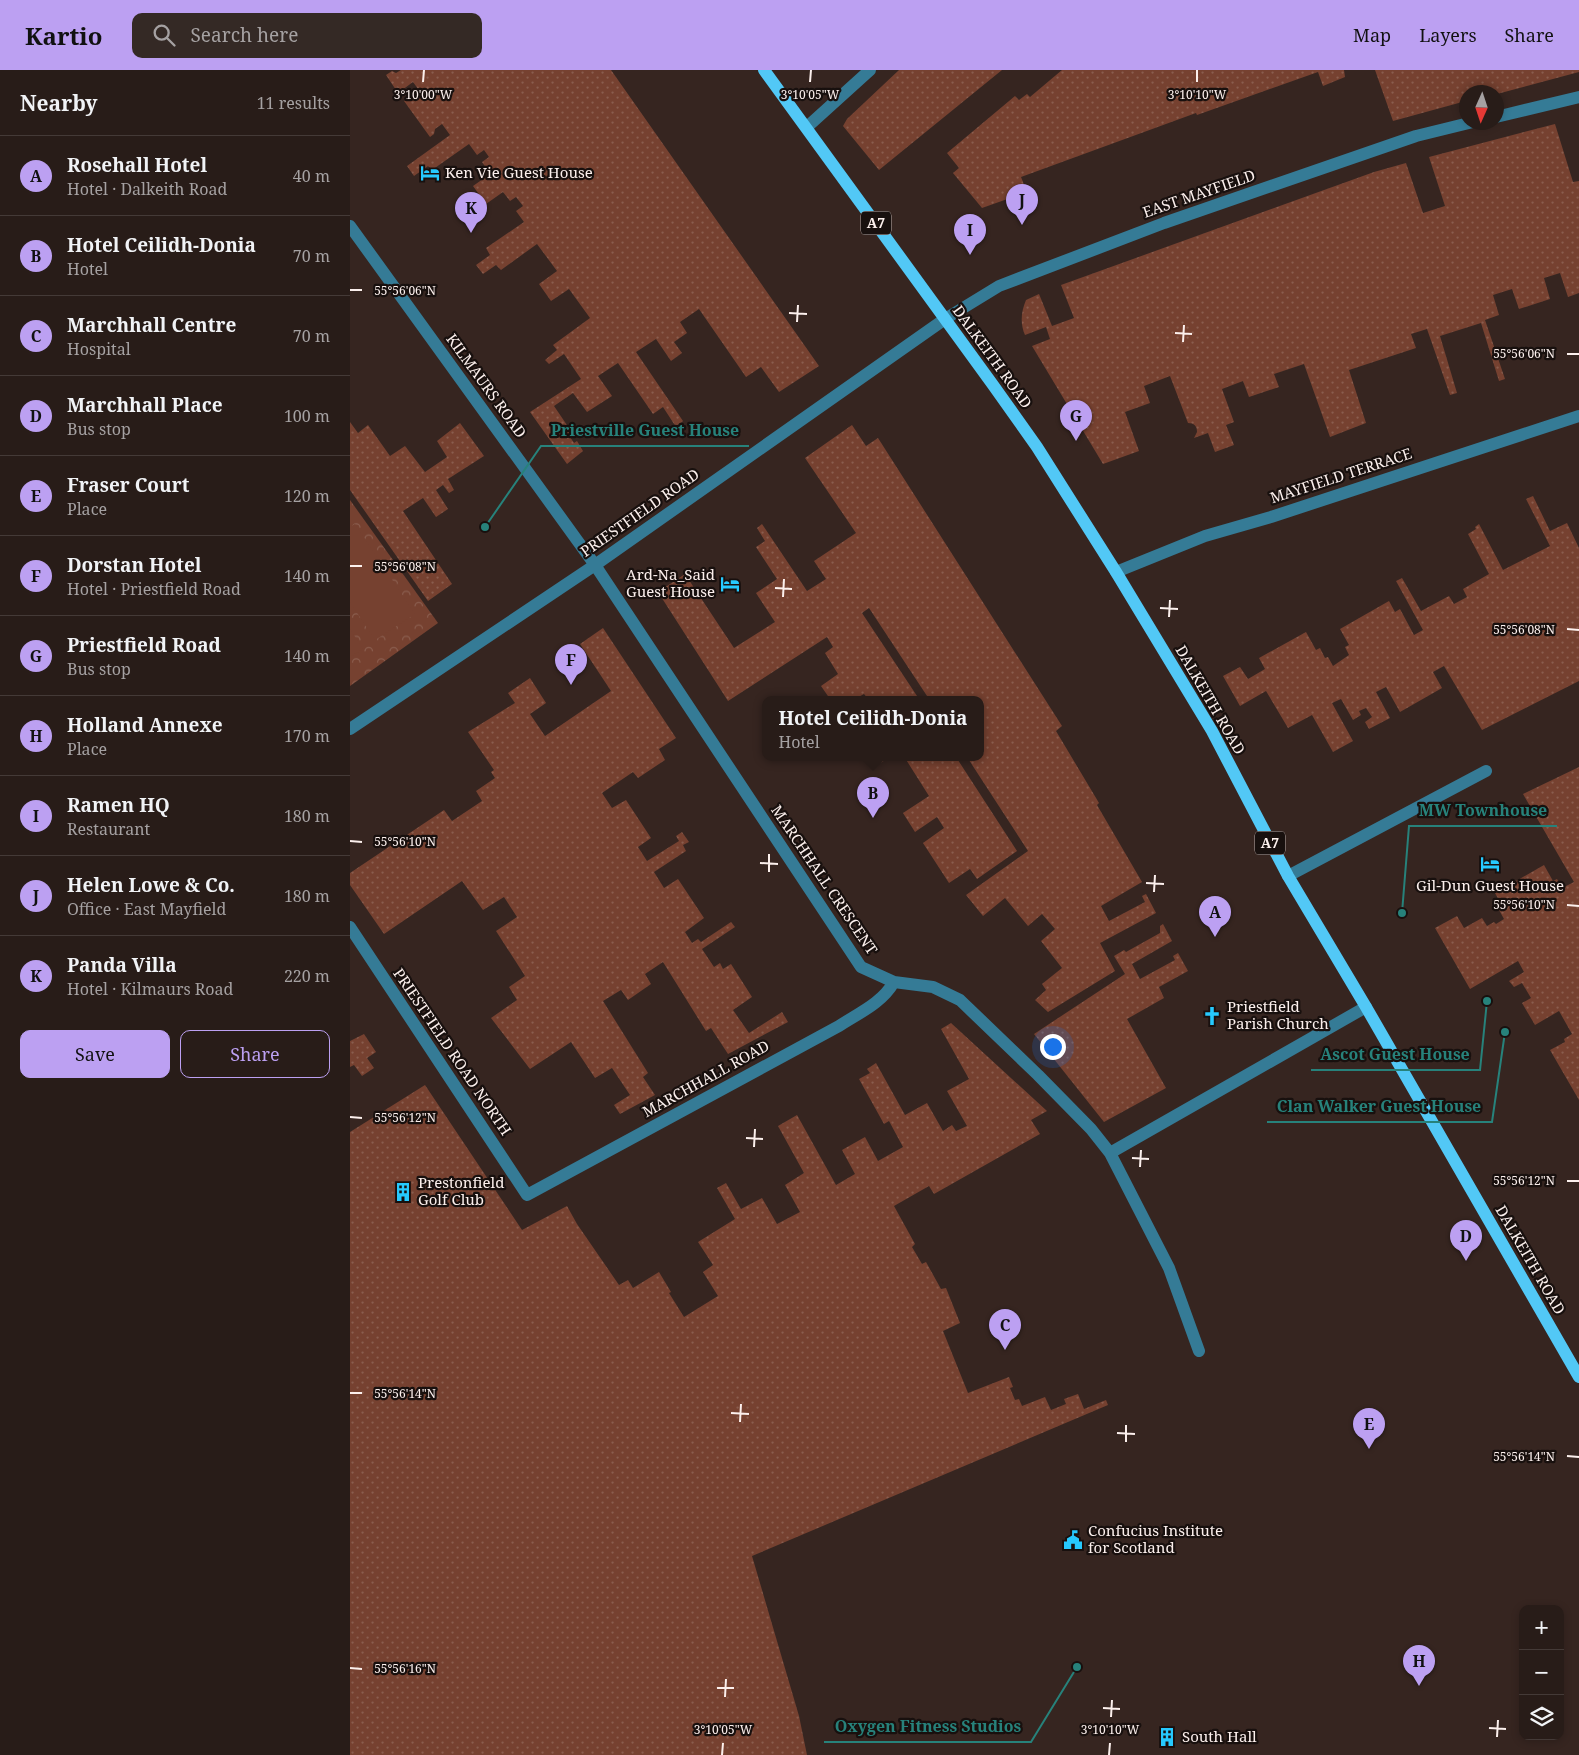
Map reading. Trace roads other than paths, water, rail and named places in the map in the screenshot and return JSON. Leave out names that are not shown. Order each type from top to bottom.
[{"type":"main road","name":"DALKEITH ROAD","points":[[764,70],[1037,447],[1116,572],[1212,732],[1288,876],[1366,1007],[1579,1377]]},
{"type":"street","points":[[807,127],[870,70]]},
{"type":"street","points":[[1504,115],[1579,97]]},
{"type":"street","name":"EAST MAYFIELD","points":[[945,319],[999,286],[1164,223],[1416,136],[1459,125]]},
{"type":"street","name":"KILMAURS ROAD","points":[[350,226],[595,565]]},
{"type":"street","name":"PRIESTFIELD ROAD","points":[[350,729],[595,565],[945,319]]},
{"type":"street","name":"MAYFIELD TERRACE","points":[[1116,572],[1193,540],[1271,517],[1579,416]]},
{"type":"street","name":"MARCHHALL CRESCENT","points":[[595,565],[861,967],[894,982],[933,987],[960,1000],[1045,1082],[1091,1129],[1110,1153],[1168,1268],[1199,1351]]},
{"type":"street","points":[[1288,876],[1486,771]]},
{"type":"street","name":"PRIESTFIELD ROAD NORTH","points":[[350,927],[527,1195]]},
{"type":"street","name":"MARCHHALL ROAD","points":[[527,1195],[839,1026],[873,1005],[888,992],[894,982]]},
{"type":"street","points":[[1110,1153],[1366,1007]]},
{"type":"place","name":"Ken Vie Guest House","points":[[430,173]]},
{"type":"place","name":"Helen Lowe & Co.","points":[[1022,225]]},
{"type":"place","name":"Panda Villa","points":[[471,233]]},
{"type":"place","name":"Ramen HQ","points":[[970,255]]},
{"type":"place","name":"Priestfield Road","points":[[1076,441]]},
{"type":"place","name":"Priestville Guest House","points":[[485,527]]},
{"type":"place","name":"Ard-Na_Said Guest House","points":[[730,584]]},
{"type":"place","name":"Dorstan Hotel","points":[[571,685]]},
{"type":"place","name":"Hotel Ceilidh-Donia","points":[[873,818]]},
{"type":"place","name":"Gil-Dun Guest House","points":[[1490,864]]},
{"type":"place","name":"MW Townhouse","points":[[1402,913]]},
{"type":"place","name":"Rosehall Hotel","points":[[1215,937]]},
{"type":"place","name":"Ascot Guest House","points":[[1487,1001]]},
{"type":"place","name":"Priestfield Parish Church","points":[[1212,1016]]},
{"type":"place","name":"Clan Walker Guest House","points":[[1505,1032]]},
{"type":"place","name":"Prestonfield Golf Club","points":[[403,1192]]},
{"type":"place","name":"Marchhall Place","points":[[1466,1261]]},
{"type":"place","name":"Marchhall Centre","points":[[1005,1350]]},
{"type":"place","name":"Fraser Court","points":[[1369,1449]]},
{"type":"place","name":"Confucius Institute for Scotland","points":[[1073,1540]]},
{"type":"place","name":"Oxygen Fitness Studios","points":[[1077,1667]]},
{"type":"place","name":"Holland Annexe","points":[[1419,1686]]},
{"type":"place","name":"South Hall","points":[[1167,1737]]}]
